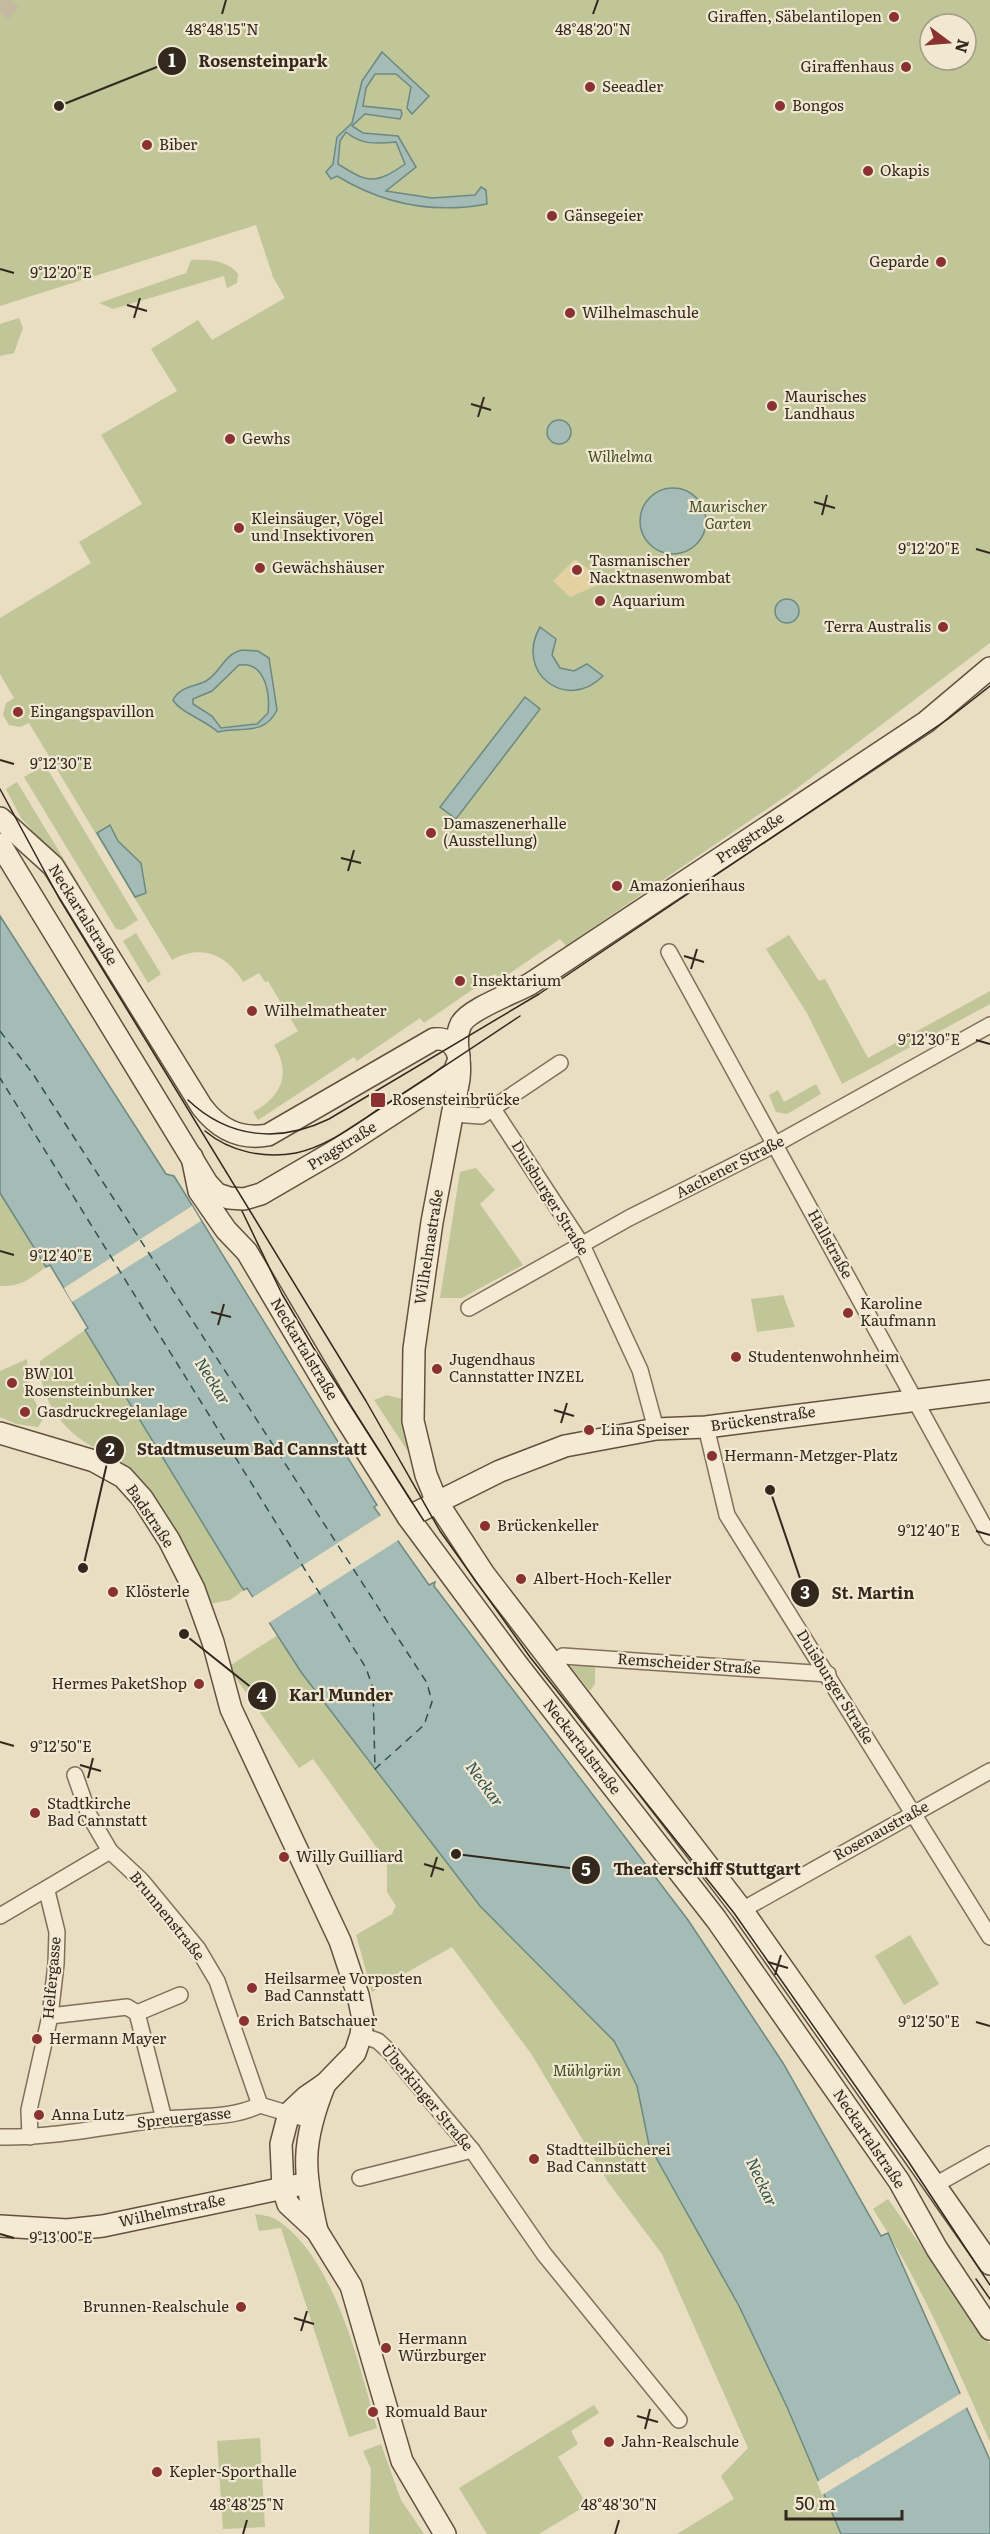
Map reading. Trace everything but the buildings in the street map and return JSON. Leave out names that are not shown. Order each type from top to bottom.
[{"type":"main road","name":"Pragstraße","points":[[210,1117],[230,1131],[255,1137],[271,1133],[315,1109],[405,1055],[419,1035],[459,1014],[471,1013],[530,984],[926,722],[990,669]]},
{"type":"main road","name":"Neckartalstraße","points":[[0,818],[53,866],[210,1117]]},
{"type":"main road","name":"Neckartalstraße","points":[[0,844],[215,1192]]},
{"type":"main road","points":[[459,1058],[457,1042],[460,1026],[471,1013]]},
{"type":"main road","points":[[405,1055],[438,1038],[452,1043],[459,1058]]},
{"type":"main road","name":"Pragstraße","points":[[215,1192],[226,1198],[244,1199],[276,1187],[437,1085],[454,1072],[459,1058]]},
{"type":"main road","name":"Wilhelmastraße","points":[[437,1502],[418,1445],[413,1421],[412,1387],[419,1300],[459,1079],[459,1058]]},
{"type":"main road","name":"Neckartalstraße","points":[[192,1157],[199,1191],[220,1222],[244,1246],[344,1416],[517,1664],[716,1919],[899,2181],[937,2249],[990,2329]]},
{"type":"main road","name":"Brückenstraße","points":[[413,1515],[550,1450],[656,1429],[706,1426],[990,1391]]},
{"type":"main road","name":"Badstraße","points":[[0,1433],[94,1461],[123,1477],[134,1487],[169,1540],[189,1580],[213,1642],[231,1709],[319,1893],[346,1957],[363,2019],[361,2035]]},
{"type":"main road","name":"Neckartalstraße","points":[[437,1502],[484,1574],[742,1910],[990,2264]]},
{"type":"main road","points":[[361,2035],[355,2053],[326,2085],[306,2097],[289,2113],[281,2144],[283,2188],[288,2204],[317,2230],[351,2286],[402,2461],[446,2534]]},
{"type":"main road","points":[[317,2230],[308,2183],[307,2141],[310,2120],[326,2085]]},
{"type":"main road","name":"Wilhelmstraße","points":[[0,2226],[67,2230],[103,2226],[308,2183]]},
{"type":"street","name":"Hallstraße","points":[[669,952],[990,1537]]},
{"type":"street","name":"Aachener Straße","points":[[469,1308],[629,1218],[776,1144],[990,1025]]},
{"type":"street","points":[[453,1114],[481,1116],[560,1064]]},
{"type":"street","name":"Duisburger Straße","points":[[493,1109],[582,1245],[640,1370],[656,1429]]},
{"type":"street","name":"Duisburger Straße","points":[[706,1426],[727,1515],[990,1937]]},
{"type":"street","name":"Remscheider Straße","points":[[552,1663],[563,1656],[570,1656],[828,1674]]},
{"type":"street","name":"Rosenaustraße","points":[[742,1910],[990,1771]]},
{"type":"street","name":"Brunnenstraße","points":[[75,1775],[89,1815],[110,1851],[141,1880],[198,1949],[217,1981],[260,2105]]},
{"type":"street","points":[[0,1916],[47,1891],[110,1851]]},
{"type":"street","name":"Helfergasse","points":[[30,2137],[29,2110],[50,2016],[57,1932],[47,1891]]},
{"type":"street","points":[[137,2013],[180,1995]]},
{"type":"street","points":[[50,2016],[127,2007],[137,2013],[164,2119]]},
{"type":"street","name":"Überkinger Straße","points":[[361,2035],[378,2041],[391,2053],[472,2150],[544,2254],[679,2420]]},
{"type":"street","points":[[260,2105],[310,2120]]},
{"type":"street","name":"Spreuergasse","points":[[0,2137],[60,2135],[164,2119],[230,2115],[260,2105]]},
{"type":"street","points":[[360,2178],[472,2150]]},
{"type":"street","points":[[935,2185],[990,2154]]},
{"type":"green space","name":"Wilhelma","points":[[0,0],[990,0],[990,643],[792,792],[566,946],[560,939],[500,980],[495,974],[424,1023],[420,1018],[357,1061],[354,1057],[258,1120],[253,1112],[277,1092],[283,1075],[274,1045],[298,1031],[268,981],[265,982],[259,973],[243,982],[230,965],[222,959],[203,952],[193,952],[172,960],[29,723],[20,727],[9,725],[3,715],[6,703],[14,698],[0,674],[0,618],[91,563],[79,542],[142,504],[101,435],[177,391],[151,349],[198,320],[212,340],[285,298],[273,277],[256,225],[0,306]]},
{"type":"green space","points":[[191,260],[210,260],[229,266],[238,274],[237,283],[227,288],[224,276],[113,309],[99,303],[186,273]]},
{"type":"green space","points":[[19,318],[23,328],[14,353],[0,356],[0,324]]},
{"type":"green space","points":[[45,765],[138,920],[122,930],[116,929],[24,777]]},
{"type":"green space","points":[[17,782],[79,884],[75,887],[62,864],[21,818],[6,789]]},
{"type":"green space","points":[[136,933],[161,974],[148,983],[123,941]]},
{"type":"green space","points":[[789,935],[819,981],[825,979],[868,1058],[990,991],[990,1004],[842,1084],[807,1013],[766,949]]},
{"type":"green space","points":[[816,1084],[821,1094],[787,1114],[776,1112],[769,1095],[778,1090],[784,1102]]},
{"type":"green space","points":[[476,1168],[495,1190],[480,1204],[523,1265],[462,1298],[440,1298],[460,1172]]},
{"type":"green space","points":[[0,1193],[46,1267],[25,1281],[7,1286],[0,1286]]},
{"type":"green space","points":[[783,1295],[795,1327],[757,1332],[751,1299]]},
{"type":"green space","points":[[85,1330],[244,1590],[230,1600],[208,1604],[118,1465],[77,1437],[59,1419],[52,1408],[43,1386],[40,1361]]},
{"type":"green space","points":[[27,1359],[29,1388],[43,1419],[38,1427],[16,1424],[0,1417],[0,1371]]},
{"type":"green space","points":[[387,1395],[402,1399],[409,1453],[374,1400]]},
{"type":"green space","name":"Mühlgrün","points":[[278,1635],[301,1672],[480,1906],[614,2041],[637,2086],[649,2145],[740,2306],[787,2407],[841,2534],[677,2534],[734,2499],[721,2476],[748,2448],[662,2254],[608,2182],[532,2055],[452,1947],[372,1992],[356,1935],[392,1914],[396,1906],[387,1892],[387,1862],[313,1759],[299,1768],[228,1667]]},
{"type":"green space","points":[[570,1666],[595,1666],[595,1684],[590,1691]]},
{"type":"green space","points":[[910,1935],[939,1984],[904,2005],[875,1956]]},
{"type":"green space","points":[[888,2199],[990,2344],[990,2442],[921,2294],[873,2209]]},
{"type":"green space","points":[[255,2214],[277,2220],[297,2237],[315,2260],[342,2315],[377,2428],[349,2437],[281,2228],[259,2231]]},
{"type":"green space","points":[[594,2405],[599,2413],[571,2431],[578,2444],[558,2457],[587,2505],[539,2534],[487,2534],[459,2488]]},
{"type":"green space","points":[[260,2438],[265,2527],[223,2529],[217,2441]]},
{"type":"green space","points":[[381,2444],[401,2500],[424,2534],[369,2534],[371,2469],[363,2451]]},
{"type":"sand","name":"Tasmanischer Nacktnasenwombat","points":[[575,559],[605,582],[570,597],[553,581]]},
{"type":"water","points":[[382,52],[429,96],[412,114],[407,108],[411,87],[396,74],[375,74],[366,88],[363,106],[401,110],[402,114],[400,119],[365,114],[352,126],[363,133],[398,136],[416,167],[386,191],[432,198],[475,195],[481,187],[486,190],[487,204],[448,208],[409,204],[372,194],[337,176],[331,179],[326,172],[333,164],[337,137],[352,123],[362,81]],"holes":[[[346,132],[370,143],[396,142],[405,164],[379,178],[364,178],[357,175],[338,164],[340,141]]]},
{"type":"water","points":[[559,420],[564,421],[570,427],[570,437],[564,443],[559,444],[554,443],[548,437],[547,432],[548,427],[554,421]]},
{"type":"water","points":[[673,488],[686,491],[696,498],[703,508],[706,521],[703,534],[696,544],[686,551],[673,554],[660,551],[650,544],[643,534],[640,521],[643,508],[650,498],[660,491]]},
{"type":"water","points":[[787,599],[796,602],[799,611],[796,620],[787,623],[778,620],[775,611],[778,602]]},
{"type":"water","points":[[540,627],[556,639],[552,655],[560,668],[574,671],[587,664],[603,676],[589,686],[574,690],[560,689],[548,682],[539,672],[534,659],[534,644]]},
{"type":"water","points":[[258,651],[269,658],[277,710],[272,718],[258,727],[218,732],[182,709],[173,700],[184,689],[206,681],[236,652]],"holes":[[[239,665],[255,668],[264,681],[267,689],[268,713],[257,724],[221,728],[212,716],[193,704],[193,699],[212,691]]]},
{"type":"water","points":[[525,697],[540,709],[456,819],[440,807]]},
{"type":"water","points":[[110,825],[118,841],[141,863],[146,893],[135,897],[97,833]]},
{"type":"water","name":"Neckar","points":[[0,916],[166,1174],[174,1176],[377,1505],[374,1507],[429,1585],[435,1582],[434,1586],[688,1920],[783,2063],[881,2236],[888,2233],[990,2460],[990,2534],[841,2534],[787,2407],[739,2306],[649,2145],[637,2086],[614,2041],[480,1906],[301,1672],[247,1588],[244,1590],[241,1586],[85,1330],[88,1328],[50,1265],[46,1267],[0,1193]]},
{"type":"pier","points":[[192,1206],[201,1221],[72,1302],[64,1288]]},
{"type":"pier","points":[[383,1514],[400,1539],[267,1624],[250,1599]]},
{"type":"pier","points":[[963,2392],[969,2406],[822,2495],[817,2482],[857,2457],[860,2461],[858,2457]]},
{"type":"ferry route","points":[[0,1031],[33,1074],[427,1683],[432,1702],[424,1725],[375,1769],[373,1688],[366,1668],[0,1078]]},
{"type":"tunnel","points":[[0,12],[11,0]]},
{"type":"tram line","points":[[188,1100],[220,1123],[256,1133],[292,1132],[329,1119],[539,994],[948,719],[990,686]]},
{"type":"tram line","points":[[0,789],[59,898],[366,1401],[440,1531],[530,1657],[734,1913],[908,2161],[990,2285]]},
{"type":"tram line","points":[[205,1131],[225,1144],[248,1152],[284,1155],[308,1150],[342,1133],[520,1016]]},
{"type":"tram line","points":[[242,1211],[282,1294],[313,1347],[424,1521]]},
{"type":"tram line","points":[[976,2279],[990,2299]]},
{"type":"place","name":"Giraffen, Säbelantilopen","points":[[894,17]]},
{"type":"place","name":"Giraffenhaus","points":[[906,67]]},
{"type":"place","name":"Seeadler","points":[[590,87]]},
{"type":"place","name":"Rosensteinpark","points":[[59,106]]},
{"type":"place","name":"Bongos","points":[[780,106]]},
{"type":"place","name":"Biber","points":[[147,145]]},
{"type":"place","name":"Okapis","points":[[868,171]]},
{"type":"place","name":"Gänsegeier","points":[[552,216]]},
{"type":"place","name":"Geparde","points":[[941,262]]},
{"type":"place","name":"Wilhelmaschule","points":[[570,313]]},
{"type":"place","name":"Maurisches Landhaus","points":[[772,406]]},
{"type":"place","name":"Gewhs","points":[[230,439]]},
{"type":"place","name":"Kleinsäuger, Vögel und Insektivoren","points":[[239,528]]},
{"type":"place","name":"Gewächshäuser","points":[[260,568]]},
{"type":"place","name":"Tasmanischer Nacktnasenwombat","points":[[577,570]]},
{"type":"place","name":"Aquarium","points":[[600,601]]},
{"type":"place","name":"Terra Australis","points":[[943,627]]},
{"type":"place","name":"Eingangspavillon","points":[[18,712]]},
{"type":"place","name":"Damaszenerhalle (Ausstellung)","points":[[431,833]]},
{"type":"place","name":"Amazonienhaus","points":[[617,886]]},
{"type":"place","name":"Insektarium","points":[[460,981]]},
{"type":"place","name":"Wilhelmatheater","points":[[252,1011]]},
{"type":"place","name":"Rosensteinbrücke","points":[[378,1100]]},
{"type":"place","name":"Karoline Kaufmann","points":[[848,1313]]},
{"type":"place","name":"Studentenwohnheim","points":[[736,1357]]},
{"type":"place","name":"Jugendhaus Cannstatter INZEL","points":[[437,1369]]},
{"type":"place","name":"BW 101 Rosensteinbunker","points":[[12,1383]]},
{"type":"place","name":"Gasdruckregelanlage","points":[[25,1412]]},
{"type":"place","name":"Lina Speiser","points":[[589,1430]]},
{"type":"place","name":"Hermann-Metzger-Platz","points":[[712,1456]]},
{"type":"place","name":"St. Martin","points":[[770,1490]]},
{"type":"place","name":"Brückenkeller","points":[[485,1526]]},
{"type":"place","name":"Stadtmuseum Bad Cannstatt","points":[[83,1568]]},
{"type":"place","name":"Albert-Hoch-Keller","points":[[521,1579]]},
{"type":"place","name":"Klösterle","points":[[113,1592]]},
{"type":"place","name":"Karl Munder","points":[[184,1634]]},
{"type":"place","name":"Hermes PaketShop","points":[[199,1684]]},
{"type":"place","name":"Stadtkirche Bad Cannstatt","points":[[35,1813]]},
{"type":"place","name":"Theaterschiff Stuttgart","points":[[456,1854]]},
{"type":"place","name":"Willy Guilliard","points":[[284,1857]]},
{"type":"place","name":"Heilsarmee Vorposten Bad Cannstatt","points":[[252,1988]]},
{"type":"place","name":"Erich Batschauer","points":[[244,2021]]},
{"type":"place","name":"Hermann Mayer","points":[[37,2039]]},
{"type":"place","name":"Anna Lutz","points":[[39,2115]]},
{"type":"place","name":"Stadtteilbücherei Bad Cannstatt","points":[[534,2159]]},
{"type":"place","name":"Brunnen-Realschule","points":[[241,2307]]},
{"type":"place","name":"Hermann Würzburger","points":[[386,2348]]},
{"type":"place","name":"Romuald Baur","points":[[373,2412]]},
{"type":"place","name":"Jahn-Realschule","points":[[609,2442]]},
{"type":"place","name":"Kepler-Sporthalle","points":[[157,2472]]},
{"type":"park label","name":"Maurischer Garten","points":[[728,516]]}]
